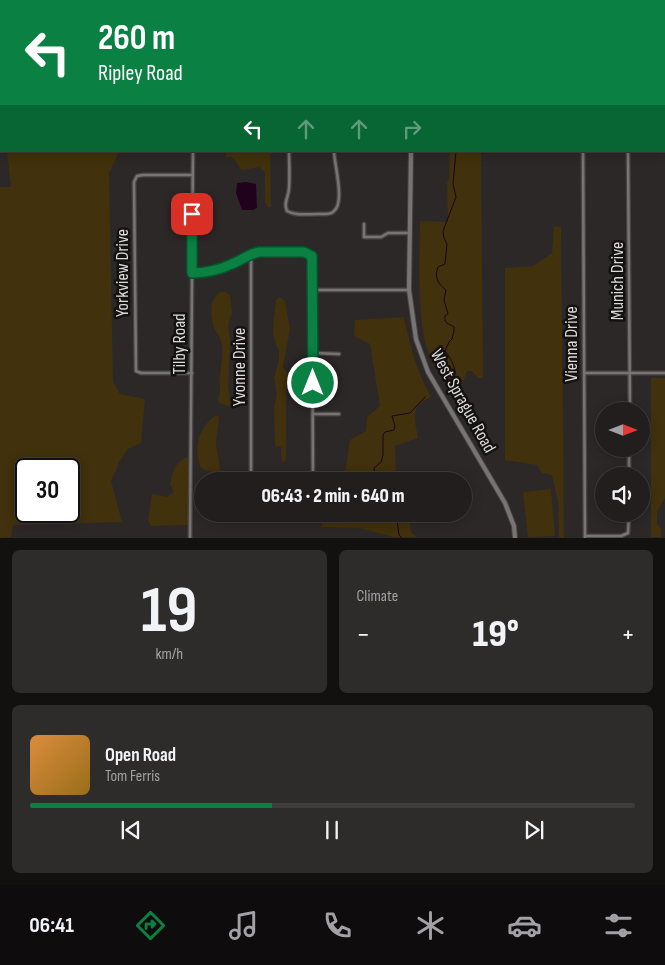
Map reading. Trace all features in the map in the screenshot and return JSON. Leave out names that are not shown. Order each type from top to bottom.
[{"type":"street","name":"Tilby Road","points":[[190,538],[192,152]]},
{"type":"street","points":[[289,152],[290,189],[285,208],[293,214],[328,214],[336,209],[338,201],[338,176],[334,162],[334,152]]},
{"type":"street","name":"West Sprague Road","points":[[411,152],[409,290],[416,339],[428,372],[505,503],[514,526],[516,538]]},
{"type":"street","name":"Vienna Drive","points":[[583,152],[585,537]]},
{"type":"street","name":"Munich Drive","points":[[628,152],[630,402]]},
{"type":"street","name":"Yorkview Drive","points":[[192,175],[137,176],[134,182],[136,371],[141,373],[192,373]]},
{"type":"street","points":[[364,224],[364,238],[381,237],[388,233],[410,233]]},
{"type":"street","points":[[192,273],[205,273],[221,269],[251,254],[304,252],[312,256],[313,472]]},
{"type":"street","name":"Yvonne Drive","points":[[251,254],[251,472]]},
{"type":"street","points":[[313,290],[409,290]]},
{"type":"street","points":[[313,353],[340,354]]},
{"type":"street","points":[[584,373],[665,373]]},
{"type":"street","points":[[313,414],[339,414]]},
{"type":"street","points":[[585,537],[621,536],[628,533],[629,522]]},
{"type":"shaded area","points":[[7,152],[119,152],[109,173],[113,382],[120,394],[145,399],[141,443],[128,449],[120,460],[111,481],[122,522],[13,525],[11,537],[0,538],[0,187],[11,187]]},
{"type":"shaded area","points":[[228,152],[270,152],[271,207],[268,207],[265,201],[265,172],[260,167],[241,170],[237,162],[231,157],[225,157]]},
{"type":"shaded area","points":[[450,152],[481,152],[483,378],[478,378],[472,371],[467,371],[463,382],[452,386],[434,366],[428,352],[421,316],[419,275],[420,221],[448,222],[447,183],[449,180]]},
{"type":"shaded area","points":[[237,183],[256,184],[257,208],[253,210],[242,210],[236,193]]},
{"type":"shaded area","points":[[554,226],[561,227],[564,538],[559,537],[558,502],[552,475],[542,473],[537,465],[505,460],[505,268],[533,266],[552,253]]},
{"type":"shaded area","points":[[220,292],[226,292],[230,296],[232,311],[228,325],[230,340],[228,387],[231,407],[219,403],[218,400],[222,345],[212,320],[211,311],[212,302]]},
{"type":"shaded area","points":[[280,297],[285,301],[290,329],[283,367],[291,378],[286,389],[286,460],[282,462],[281,447],[275,445],[274,407],[277,394],[274,378],[279,359],[279,350],[273,332],[276,300]]},
{"type":"shaded area","points":[[404,317],[414,358],[431,397],[416,409],[415,419],[418,438],[395,446],[396,472],[345,472],[350,440],[366,431],[367,417],[380,406],[370,344],[354,336],[355,320]]},
{"type":"shaded area","points":[[651,378],[665,378],[665,498],[657,512],[657,524],[661,529],[661,537],[651,537]]},
{"type":"shaded area","points":[[216,415],[219,417],[216,443],[220,472],[211,472],[201,468],[197,453],[201,432]]},
{"type":"shaded area","points":[[189,456],[189,525],[151,526],[148,520],[152,494],[167,497],[174,492],[170,484],[174,470],[180,461]]},
{"type":"shaded area","points":[[551,489],[555,536],[528,537],[523,492]]},
{"type":"shaded area","points":[[323,522],[410,522],[411,532],[416,537],[394,537],[359,528],[321,527]]},
{"type":"waterway","points":[[449,383],[453,380],[455,372],[453,363],[445,351],[452,339],[454,327],[445,321],[445,316],[448,314],[444,300],[446,290],[439,283],[436,274],[438,267],[445,264],[447,244],[443,231],[456,197],[453,184],[456,152]]},
{"type":"waterway","points":[[375,472],[374,468],[381,462],[383,455],[383,435],[385,432],[394,430],[395,426],[392,416],[410,413],[425,397]]},
{"type":"waterway","points":[[397,522],[399,535],[402,538]]},
{"type":"route","points":[[192,214],[192,273],[205,273],[221,269],[259,252],[304,252],[312,256],[313,383]]}]
